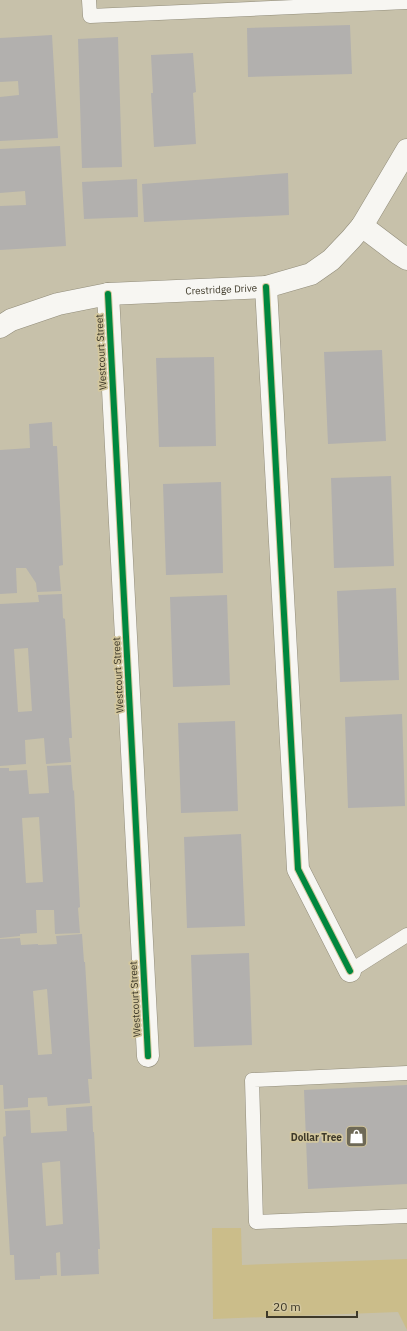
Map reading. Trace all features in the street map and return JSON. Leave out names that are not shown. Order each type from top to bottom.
[{"type":"street","name":"Crestridge Drive","points":[[0,327],[10,320],[58,304],[108,294],[266,287],[311,274],[331,260],[351,240],[362,226],[407,150]]},
{"type":"street","points":[[362,226],[407,259]]},
{"type":"street","points":[[266,287],[298,869],[350,971]]},
{"type":"street","name":"Westcourt Street","points":[[108,294],[148,1056]]},
{"type":"lane","points":[[89,0],[90,16],[407,2]]},
{"type":"lane","points":[[350,971],[407,935]]},
{"type":"lane","points":[[407,1074],[252,1080],[256,1222],[407,1216]]},
{"type":"shaded area","points":[[212,1228],[241,1228],[242,1265],[407,1259],[407,1330],[398,1312],[213,1319]]},
{"type":"building","points":[[350,25],[352,74],[248,77],[247,28]]},
{"type":"building","points":[[52,35],[58,138],[0,141],[0,97],[19,95],[18,81],[0,82],[0,38]]},
{"type":"building","points":[[118,37],[122,167],[82,168],[78,39]]},
{"type":"building","points":[[193,53],[196,92],[193,93],[196,144],[154,147],[151,93],[153,93],[151,55]]},
{"type":"building","points":[[60,146],[66,246],[0,250],[0,206],[26,205],[25,191],[0,193],[0,149]]},
{"type":"building","points":[[288,173],[289,215],[144,222],[142,184]]},
{"type":"building","points":[[137,179],[138,217],[84,219],[82,182]]},
{"type":"building","points":[[382,350],[386,441],[328,444],[324,352]]},
{"type":"building","points":[[214,357],[216,446],[159,447],[156,358]]},
{"type":"building","points":[[52,422],[53,446],[57,446],[63,565],[59,566],[61,591],[37,592],[36,583],[26,568],[16,568],[17,593],[0,594],[0,450],[30,448],[29,424]]},
{"type":"building","points":[[391,476],[394,566],[334,568],[331,478]]},
{"type":"building","points":[[221,482],[223,573],[166,575],[163,484]]},
{"type":"building","points":[[396,588],[399,680],[340,682],[337,591]]},
{"type":"building","points":[[62,594],[63,618],[65,619],[72,738],[69,738],[71,762],[46,764],[44,738],[25,740],[26,764],[0,766],[0,604],[39,602],[38,595]],"holes":[[[28,648],[32,711],[18,712],[14,649]]]},
{"type":"building","points":[[227,595],[230,685],[173,687],[170,597]]},
{"type":"building","points":[[402,714],[405,806],[348,808],[345,717]]},
{"type":"building","points":[[235,721],[238,811],[181,813],[178,723]]},
{"type":"building","points":[[71,765],[73,791],[74,790],[80,933],[55,934],[54,910],[36,910],[37,933],[20,934],[20,936],[0,938],[0,768],[9,768],[9,771],[27,770],[29,794],[49,793],[47,766]],"holes":[[[39,817],[43,882],[26,883],[22,818]]]},
{"type":"building","points":[[241,834],[245,926],[187,928],[184,837]]},
{"type":"building","points":[[82,934],[92,1079],[88,1079],[90,1103],[48,1106],[47,1097],[28,1098],[28,1107],[4,1109],[3,1085],[0,1085],[0,939],[20,938],[21,945],[57,944],[56,936]],"holes":[[[47,989],[52,1054],[38,1055],[33,991]]]},
{"type":"building","points":[[249,953],[252,1045],[194,1047],[191,955]]},
{"type":"building","name":"Dollar Tree","points":[[407,1085],[407,1184],[308,1189],[304,1090]]},
{"type":"building","points":[[92,1106],[100,1249],[98,1249],[99,1274],[61,1276],[60,1252],[56,1253],[57,1275],[40,1276],[40,1279],[15,1280],[14,1255],[10,1255],[3,1137],[6,1136],[5,1111],[30,1110],[31,1133],[67,1131],[66,1108]],"holes":[[[60,1161],[63,1224],[46,1226],[42,1163]]]},
{"type":"cycle path","points":[[266,287],[298,869],[350,971]]},
{"type":"cycle path","points":[[108,294],[148,1056]]},
{"type":"place","name":"Dollar Tree","points":[[357,1137]]}]
